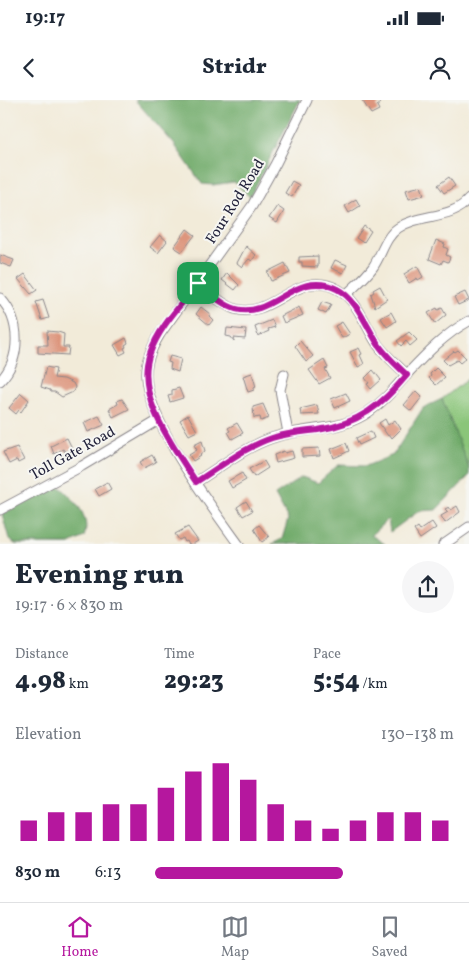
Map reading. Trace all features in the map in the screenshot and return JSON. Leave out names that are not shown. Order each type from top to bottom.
[{"type":"street","name":"Four Rod Road","points":[[239,544],[196,482],[159,420],[148,391],[146,376],[150,353],[160,334],[252,206],[276,163],[306,100]]},
{"type":"street","points":[[346,295],[373,267],[390,236],[396,230],[410,221],[458,209],[469,199]]},
{"type":"street","points":[[198,283],[227,305],[245,310],[264,306],[308,284],[329,285],[346,295],[355,306],[381,349],[407,375]]},
{"type":"street","points":[[0,298],[12,315],[16,343],[13,360],[0,381]]},
{"type":"street","points":[[196,482],[260,443],[288,433],[318,430],[351,421],[375,407],[387,398],[444,338],[469,321]]},
{"type":"street","points":[[284,374],[280,390],[288,433]]},
{"type":"street","name":"Toll Gate Road","points":[[0,510],[82,466],[159,420]]},
{"type":"street","points":[[443,544],[469,527]]},
{"type":"green space","points":[[135,100],[300,100],[250,197],[234,182],[213,185],[202,184],[174,144]]},
{"type":"green space","points":[[469,378],[469,468],[442,399]]},
{"type":"green space","points":[[442,399],[469,468],[469,476],[436,510],[419,511],[390,532],[388,519],[371,535],[385,544],[272,544],[282,539],[288,519],[275,495],[302,477],[318,483],[338,465],[366,466],[393,455],[423,408]]},
{"type":"green space","points":[[58,485],[80,508],[86,529],[84,537],[70,544],[15,544],[9,539],[2,514]]},
{"type":"building","points":[[362,100],[377,100],[380,104],[377,106],[379,110],[371,114]]},
{"type":"building","points":[[449,177],[455,186],[444,193],[438,185]]},
{"type":"building","points":[[292,181],[299,185],[292,197],[285,193]]},
{"type":"building","points":[[421,186],[424,195],[409,199],[406,190]]},
{"type":"building","points":[[356,199],[360,206],[349,213],[345,206]]},
{"type":"building","points":[[277,206],[284,211],[277,223],[269,218]]},
{"type":"building","points":[[364,226],[371,231],[364,242],[362,242],[356,238]]},
{"type":"building","points":[[187,229],[195,235],[182,252],[174,247]]},
{"type":"building","points":[[160,235],[167,241],[158,253],[150,247]]},
{"type":"building","points":[[436,240],[445,244],[444,247],[448,249],[446,255],[450,257],[448,262],[443,260],[441,264],[429,259]]},
{"type":"building","points":[[246,246],[256,255],[252,261],[249,259],[242,267],[237,263]]},
{"type":"building","points":[[0,255],[14,260],[11,267],[0,263]]},
{"type":"building","points":[[318,256],[318,267],[302,266],[302,262],[299,262],[299,257]]},
{"type":"building","points":[[335,260],[347,265],[343,273],[331,268]]},
{"type":"building","points":[[285,263],[290,273],[271,281],[267,272]]},
{"type":"building","points":[[417,266],[423,277],[409,283],[404,274]]},
{"type":"building","points":[[227,273],[239,285],[235,290],[222,280]]},
{"type":"building","points":[[25,274],[37,290],[31,294],[18,279]]},
{"type":"building","points":[[380,286],[387,299],[375,307],[371,294],[374,292],[373,290]]},
{"type":"building","points":[[465,292],[469,300],[458,305],[454,297]]},
{"type":"building","points":[[43,300],[49,318],[42,320],[36,302]]},
{"type":"building","points":[[322,302],[331,305],[326,314],[318,310]]},
{"type":"building","points":[[201,307],[210,314],[209,316],[213,320],[209,325],[196,314]]},
{"type":"building","points":[[299,307],[303,315],[284,323],[281,316]]},
{"type":"building","points":[[437,308],[438,310],[442,308],[446,315],[435,324],[428,313]]},
{"type":"building","points":[[391,312],[396,321],[387,327],[381,318]]},
{"type":"building","points":[[272,320],[275,327],[268,329],[269,331],[258,336],[255,327]]},
{"type":"building","points":[[342,322],[350,334],[342,338],[335,326]]},
{"type":"building","points":[[227,328],[246,330],[245,339],[234,338],[234,341],[231,337],[226,336]]},
{"type":"building","points":[[47,331],[64,334],[63,347],[69,347],[68,355],[38,353],[38,345],[48,345]]},
{"type":"building","points":[[409,332],[417,340],[410,346],[406,341],[401,346],[397,341]]},
{"type":"building","points":[[126,338],[128,343],[124,348],[126,352],[120,355],[114,345]]},
{"type":"building","points":[[300,341],[313,356],[306,362],[295,346]]},
{"type":"building","points":[[359,348],[364,364],[358,367],[350,352]]},
{"type":"building","points":[[458,350],[466,358],[460,363],[457,360],[448,365],[443,360],[454,351]]},
{"type":"building","points":[[170,356],[181,359],[178,372],[170,369],[171,363],[168,362]]},
{"type":"building","points":[[324,360],[328,368],[325,369],[330,378],[319,384],[309,370]]},
{"type":"building","points":[[46,367],[56,369],[54,378],[64,379],[73,383],[75,387],[73,392],[62,397],[55,392],[41,387]]},
{"type":"building","points":[[436,368],[445,377],[436,385],[429,378]]},
{"type":"building","points":[[373,370],[381,380],[371,389],[365,378]]},
{"type":"building","points":[[252,373],[256,387],[248,392],[243,376]]},
{"type":"building","points":[[179,388],[183,398],[170,402],[168,396],[172,395],[172,390]]},
{"type":"building","points":[[416,391],[422,397],[411,411],[404,405]]},
{"type":"building","points":[[21,393],[29,400],[21,412],[19,410],[16,414],[9,408]]},
{"type":"building","points":[[346,393],[350,401],[335,408],[331,399]]},
{"type":"building","points":[[122,399],[129,409],[113,417],[109,409],[118,404],[117,401]]},
{"type":"building","points":[[263,404],[269,418],[261,421],[260,417],[254,418],[253,407]]},
{"type":"building","points":[[317,405],[319,414],[301,415],[300,409]]},
{"type":"building","points":[[188,415],[197,431],[189,435],[180,420]]},
{"type":"building","points":[[99,416],[104,425],[88,432],[84,423]]},
{"type":"building","points":[[385,419],[388,425],[395,420],[401,429],[392,438],[390,435],[388,436],[379,423]]},
{"type":"building","points":[[237,423],[243,433],[232,439],[228,428]]},
{"type":"building","points":[[371,431],[374,438],[359,445],[356,438]]},
{"type":"building","points":[[67,438],[72,448],[65,452],[63,449],[54,454],[51,446]]},
{"type":"building","points":[[202,441],[205,451],[193,461],[189,455],[197,450],[194,445]]},
{"type":"building","points":[[346,443],[349,451],[334,458],[331,449]]},
{"type":"building","points":[[17,447],[24,460],[18,463],[17,460],[9,464],[3,452]]},
{"type":"building","points":[[319,448],[320,456],[302,457],[302,449]]},
{"type":"building","points":[[284,451],[285,453],[292,451],[294,458],[276,463],[274,455]]},
{"type":"building","points":[[152,455],[156,462],[144,468],[140,462]]},
{"type":"building","points":[[264,461],[268,468],[254,477],[249,469]]},
{"type":"building","points":[[242,473],[246,480],[232,488],[228,481]]},
{"type":"building","points":[[107,482],[111,489],[99,496],[95,489]]},
{"type":"building","points":[[246,501],[252,511],[243,516],[237,507]]},
{"type":"building","points":[[457,506],[460,512],[445,523],[441,516],[448,512],[445,509],[449,507],[451,510]]},
{"type":"building","points":[[432,522],[436,528],[420,539],[414,530],[418,527],[420,530]]},
{"type":"building","points":[[259,525],[269,537],[262,542],[254,529]]},
{"type":"building","points":[[188,527],[198,541],[188,544],[183,538],[179,540],[175,534]]},
{"type":"route","points":[[198,283],[227,305],[245,310],[264,306],[308,284],[329,285],[338,289],[352,301],[378,344],[407,375],[387,398],[363,415],[339,426],[288,433],[272,438],[238,455],[196,482],[159,420],[148,391],[146,376],[147,364],[154,344],[198,283]]}]
